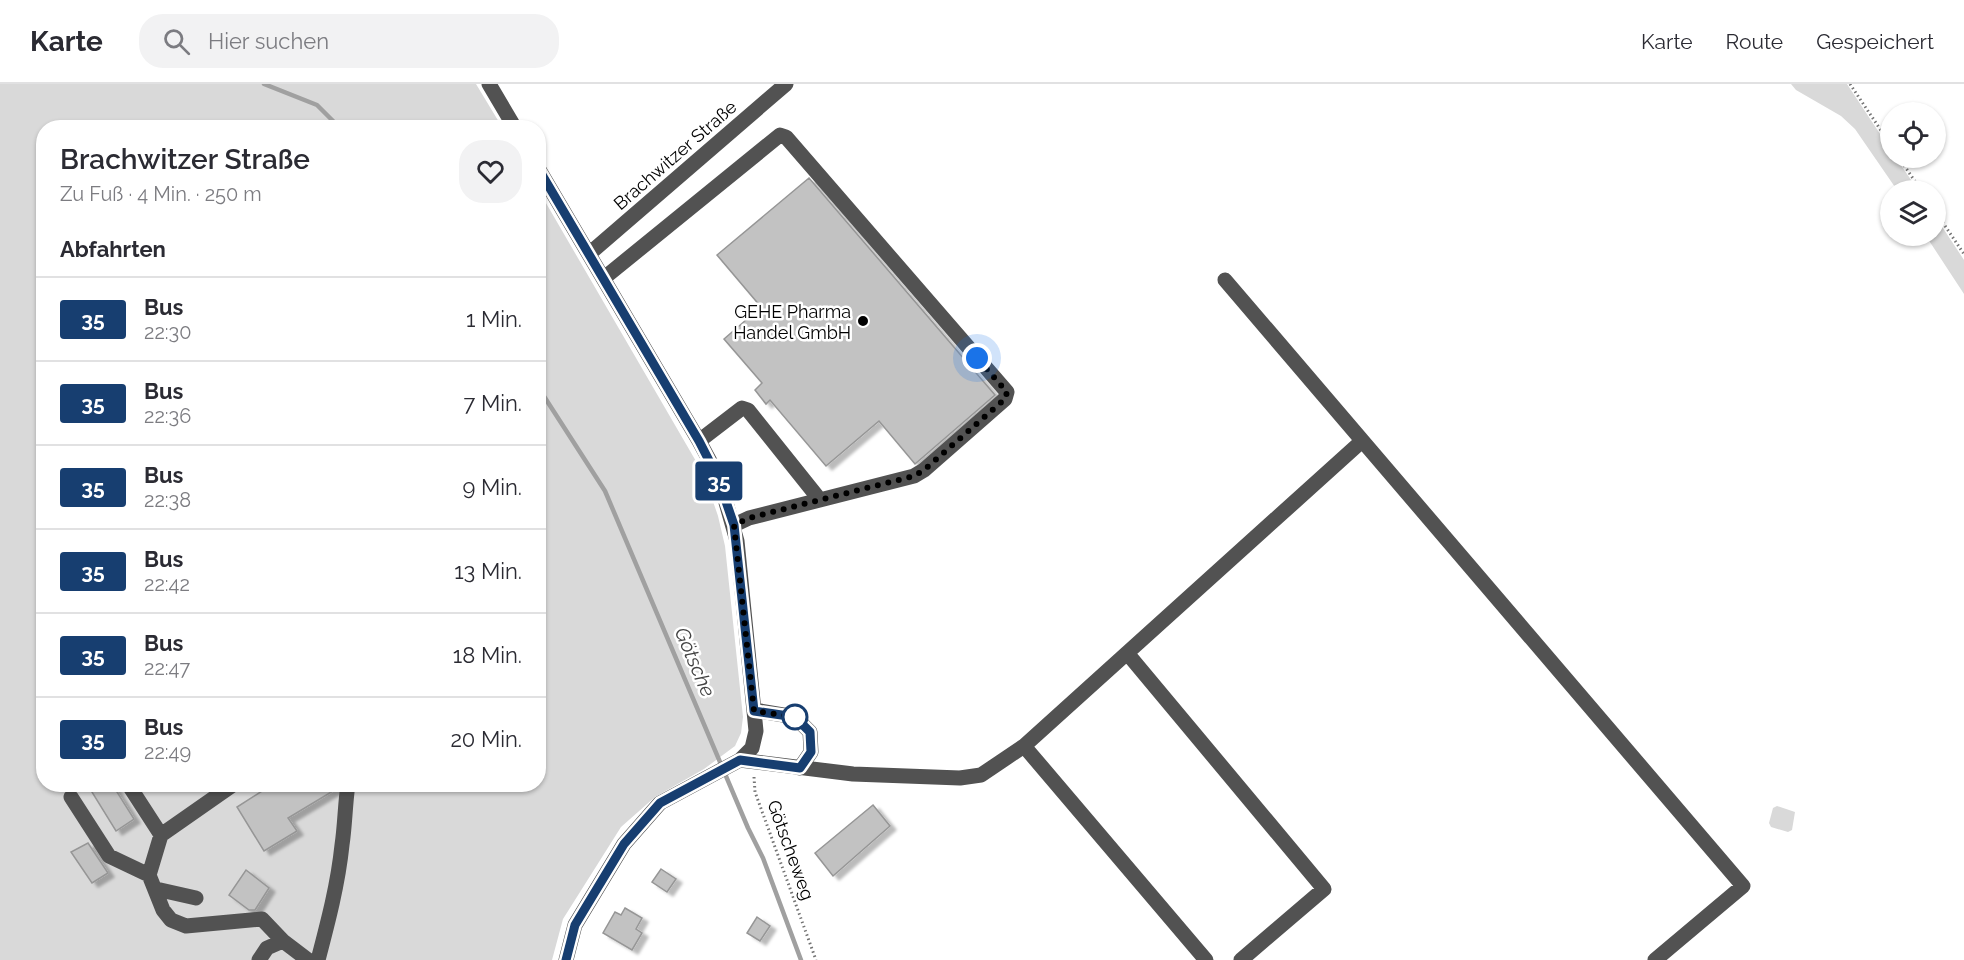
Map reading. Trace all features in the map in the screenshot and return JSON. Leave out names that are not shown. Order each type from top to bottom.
[{"type":"street","points":[[489,84],[510,120]]},
{"type":"street","name":"Brachwitzer Straße","points":[[590,254],[786,84]]},
{"type":"street","points":[[604,278],[780,135],[786,136],[1007,392],[1005,399],[924,470],[914,476],[749,518],[734,525]]},
{"type":"street","points":[[546,181],[699,441],[718,478],[734,525],[754,711],[756,731],[747,761]]},
{"type":"street","points":[[1225,280],[1743,886],[1655,960]]},
{"type":"street","points":[[699,441],[742,408],[748,410],[820,500]]},
{"type":"street","points":[[566,960],[575,925],[624,844],[660,803],[707,777],[747,761],[853,774],[960,778],[981,775],[1024,746],[1362,441]]},
{"type":"street","points":[[1127,653],[1324,889],[1241,960]]},
{"type":"street","points":[[754,711],[795,717],[810,732],[811,752],[800,768]]},
{"type":"street","points":[[1024,746],[1206,960]]},
{"type":"street","points":[[133,792],[161,835],[153,882],[163,910],[171,920],[186,926],[262,920],[283,941],[308,960]]},
{"type":"street","points":[[161,835],[223,792]]},
{"type":"street","points":[[318,960],[343,844],[347,792]]},
{"type":"street","points":[[71,797],[110,856],[153,882],[196,898]]},
{"type":"street","points":[[259,960],[267,948],[283,941]]},
{"type":"path","points":[[1850,84],[1880,129]]},
{"type":"path","points":[[1946,227],[1964,254]]},
{"type":"path","name":"Götscheweg","points":[[747,761],[755,792],[816,960]]},
{"type":"shaded area","points":[[0,84],[476,84],[498,120],[36,120],[36,792],[546,792],[546,203],[704,475],[725,546],[743,717],[741,733],[735,746],[704,769],[655,797],[621,827],[563,919],[552,960],[0,960]]},
{"type":"shaded area","points":[[1791,84],[1847,84],[1880,134],[1880,165],[1855,129],[1841,116],[1796,90]]},
{"type":"shaded area","points":[[1882,168],[1903,168],[1911,180],[1890,180]]},
{"type":"shaded area","points":[[1946,233],[1964,260],[1964,294],[1933,246],[1946,246]]},
{"type":"shaded area","points":[[1777,806],[1795,812],[1792,830],[1788,832],[1771,827],[1769,823],[1773,808]]},
{"type":"building","name":"GEHE Pharma Handel GmbH","points":[[809,178],[995,395],[915,464],[879,421],[826,466],[770,400],[766,404],[755,390],[762,383],[724,339],[761,307],[717,255]]},
{"type":"building","points":[[92,792],[117,792],[134,819],[116,831]]},
{"type":"building","points":[[260,792],[331,792],[288,818],[297,831],[264,851],[237,807]]},
{"type":"building","points":[[873,805],[890,826],[833,876],[815,853]]},
{"type":"building","points":[[88,843],[108,873],[92,883],[71,852]]},
{"type":"building","points":[[661,869],[676,879],[667,892],[652,882]]},
{"type":"building","points":[[246,870],[269,888],[255,910],[249,910],[229,895]]},
{"type":"building","points":[[625,908],[642,918],[636,929],[642,933],[632,950],[603,933],[615,912],[621,915]]},
{"type":"building","points":[[757,917],[770,926],[760,941],[747,933]]},
{"type":"waterway","name":"Götsche","points":[[264,84],[317,105],[332,120]]},
{"type":"waterway","name":"Götsche","points":[[546,399],[605,491],[748,828],[763,858],[801,960]]},
{"type":"bus line","name":"35","points":[[546,182],[699,441],[718,478],[737,541],[754,711],[795,717],[810,732],[811,752],[800,768],[740,760],[660,803],[624,844],[575,925],[566,960]]},
{"type":"place","name":"GEHE Pharma Handel GmbH","points":[[863,321]]},
{"type":"route","points":[[795,717],[754,711],[734,525],[749,518],[914,476],[924,470],[1005,399],[1007,392],[977,358]]}]
